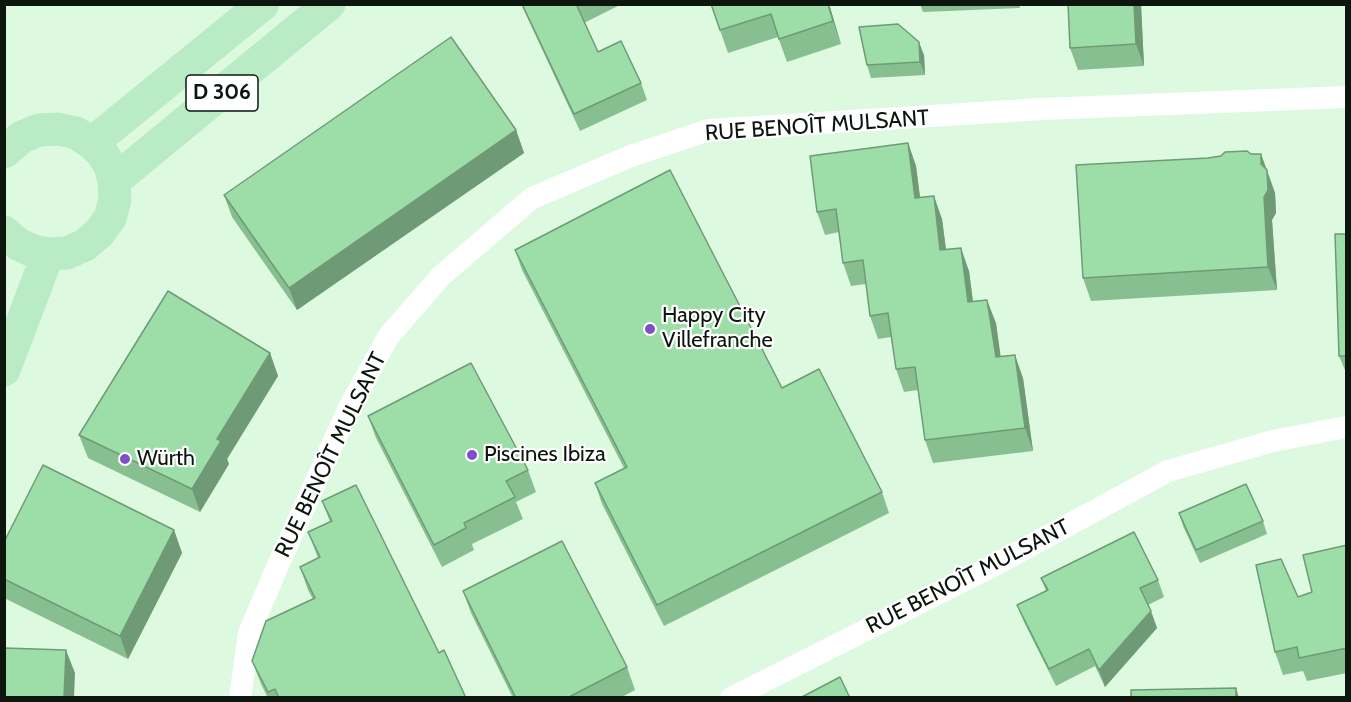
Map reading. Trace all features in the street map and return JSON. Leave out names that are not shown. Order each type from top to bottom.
[{"type":"main road","name":"D 306","points":[[92,143],[263,4]]},
{"type":"main road","name":"D 306","points":[[114,181],[329,4]]},
{"type":"main road","points":[[5,234],[18,244],[33,251],[48,254],[67,252],[85,245],[99,233],[110,218],[115,200],[110,166],[92,143],[76,133],[58,129],[39,130],[10,139]]},
{"type":"main road","points":[[4,370],[48,254]]},
{"type":"street","name":"RUE BENOÎT MULSANT","points":[[240,698],[249,633],[348,410],[388,337],[441,276],[532,198],[631,156],[709,130],[1042,109],[1347,97]]},
{"type":"street","name":"RUE BENOÎT MULSANT","points":[[731,698],[991,567],[1168,471],[1273,441],[1347,427]]},
{"type":"building","points":[[522,4],[581,4],[577,6],[598,52],[621,41],[641,83],[574,114]]},
{"type":"building","points":[[711,4],[828,4],[833,21],[779,39],[771,14],[720,30]]},
{"type":"building","points":[[1068,4],[1134,4],[1136,44],[1070,48]]},
{"type":"building","points":[[898,24],[919,42],[920,62],[867,65],[859,27]]},
{"type":"building","points":[[451,37],[516,130],[289,288],[224,195]]},
{"type":"building","points":[[908,143],[915,198],[934,196],[940,250],[961,248],[968,302],[987,300],[996,357],[1015,355],[1025,428],[925,440],[915,367],[896,369],[888,313],[870,316],[863,260],[843,263],[836,209],[817,212],[810,156]]},
{"type":"building","points":[[1247,151],[1251,154],[1261,154],[1261,164],[1267,170],[1268,190],[1264,197],[1268,267],[1083,278],[1076,165],[1208,158],[1221,156],[1225,152]]},
{"type":"building","points":[[670,170],[782,388],[819,369],[882,492],[657,605],[595,483],[627,467],[515,250]]},
{"type":"building","points":[[1335,234],[1347,234],[1347,356],[1339,356]]},
{"type":"building","points":[[168,291],[270,353],[217,439],[221,441],[192,489],[79,435]]},
{"type":"building","points":[[471,363],[528,470],[506,481],[515,497],[464,523],[466,528],[434,545],[368,416]]},
{"type":"building","points":[[43,465],[174,530],[120,636],[4,579],[4,542]]},
{"type":"building","points":[[1246,484],[1263,521],[1196,550],[1179,513]]},
{"type":"building","points":[[356,485],[439,653],[444,650],[466,698],[279,698],[275,689],[268,692],[252,661],[266,621],[315,598],[300,567],[320,557],[308,532],[332,521],[322,501]]},
{"type":"building","points":[[1134,532],[1158,580],[1140,588],[1151,611],[1099,670],[1089,649],[1049,669],[1017,605],[1048,590],[1041,578]]},
{"type":"building","points":[[562,541],[627,667],[567,698],[516,698],[463,591]]},
{"type":"building","points":[[1347,545],[1347,648],[1299,658],[1297,647],[1275,652],[1256,565],[1281,559],[1298,597],[1312,592],[1303,555]]},
{"type":"building","points":[[4,648],[66,650],[64,698],[4,698]]},
{"type":"building","points":[[840,677],[850,698],[800,698]]},
{"type":"building","points":[[1236,688],[1236,698],[1131,698],[1131,690]]},
{"type":"place","name":"Happy City Villefranche","points":[[650,329]]},
{"type":"place","name":"Piscines Ibiza","points":[[472,455]]},
{"type":"place","name":"Würth","points":[[125,459]]}]
